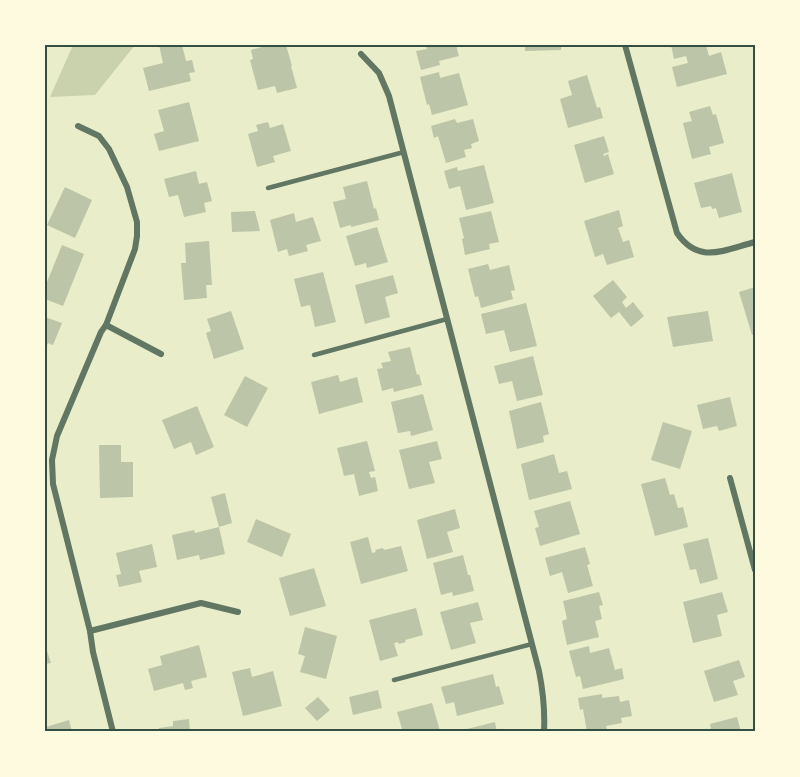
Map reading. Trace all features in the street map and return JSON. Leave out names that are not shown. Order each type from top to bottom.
[{"type":"street","points":[[625,45],[677,233],[683,242],[702,253],[711,253],[755,242]]},
{"type":"street","points":[[361,54],[379,73],[389,96],[532,644],[542,688],[544,732]]},
{"type":"street","points":[[78,126],[99,136],[109,149],[127,186],[137,222],[135,249],[106,326],[101,332],[57,436],[52,460],[53,484],[113,732]]},
{"type":"street","points":[[106,326],[161,354]]},
{"type":"street","points":[[730,478],[755,570]]},
{"type":"street","points":[[90,631],[201,603],[238,612]]},
{"type":"lane","points":[[268,188],[404,152]]},
{"type":"lane","points":[[314,355],[447,318]]},
{"type":"lane","points":[[394,680],[532,644]]},
{"type":"green space","points":[[73,45],[135,45],[95,95],[50,97]]},
{"type":"building","points":[[159,45],[182,45],[186,61],[192,60],[195,72],[189,73],[191,81],[149,91],[143,68],[163,63]]},
{"type":"building","points":[[269,45],[286,45],[297,88],[277,93],[275,86],[258,90],[250,60],[253,59],[251,50]]},
{"type":"building","points":[[426,45],[456,45],[459,56],[439,61],[440,65],[421,70],[416,51],[427,49]]},
{"type":"building","points":[[525,45],[561,45],[561,50],[525,51]]},
{"type":"building","points":[[671,45],[706,45],[709,56],[721,52],[727,74],[677,87],[672,67],[688,63],[686,56],[674,59]]},
{"type":"building","points":[[439,72],[440,78],[459,73],[468,105],[432,115],[420,77]]},
{"type":"building","points":[[587,75],[597,108],[600,107],[603,118],[568,128],[560,99],[572,95],[568,81]]},
{"type":"building","points":[[189,102],[199,141],[159,151],[154,134],[164,131],[158,110]]},
{"type":"building","points":[[710,106],[713,115],[716,114],[724,143],[709,147],[711,154],[692,159],[683,123],[692,121],[689,112]]},
{"type":"building","points":[[455,119],[457,123],[473,119],[479,141],[471,144],[472,148],[464,150],[466,157],[446,163],[438,136],[434,138],[431,126]]},
{"type":"building","points":[[268,122],[270,128],[283,124],[291,151],[273,156],[275,162],[257,167],[248,134],[258,131],[256,125]]},
{"type":"building","points":[[604,136],[609,152],[603,154],[604,156],[608,154],[614,174],[585,183],[574,145]]},
{"type":"building","points":[[484,165],[494,203],[466,210],[460,186],[449,189],[444,171],[457,167],[458,171]]},
{"type":"building","points":[[196,171],[199,184],[207,182],[212,201],[204,203],[206,212],[184,217],[178,195],[169,197],[164,179]]},
{"type":"building","points":[[732,173],[742,212],[719,218],[716,208],[712,209],[711,206],[701,208],[694,183]]},
{"type":"building","points":[[367,181],[379,220],[340,228],[333,202],[346,199],[343,187]]},
{"type":"building","points":[[65,187],[92,200],[75,238],[47,225]]},
{"type":"building","points":[[619,210],[623,226],[618,228],[623,242],[629,240],[634,257],[607,265],[603,254],[595,257],[584,221]]},
{"type":"building","points":[[255,211],[260,231],[232,232],[231,212]]},
{"type":"building","points":[[491,211],[499,242],[489,244],[490,249],[465,255],[459,218]]},
{"type":"building","points":[[294,213],[296,222],[313,217],[321,241],[306,245],[308,251],[289,256],[287,249],[278,252],[270,220]]},
{"type":"building","points":[[377,227],[388,262],[367,268],[366,263],[355,266],[346,236]]},
{"type":"building","points":[[209,241],[212,285],[206,285],[207,298],[184,300],[181,263],[186,263],[185,243]]},
{"type":"building","points":[[62,245],[84,254],[63,306],[45,299],[45,287]]},
{"type":"building","points":[[488,264],[490,270],[509,265],[515,290],[511,291],[513,299],[481,308],[478,296],[475,297],[468,269]]},
{"type":"building","points":[[323,272],[336,322],[315,327],[310,305],[301,307],[294,279]]},
{"type":"building","points":[[393,275],[398,293],[385,297],[390,317],[365,324],[355,285]]},
{"type":"building","points":[[613,280],[627,297],[622,302],[626,308],[633,302],[644,316],[631,327],[619,312],[611,318],[593,296]]},
{"type":"building","points":[[755,287],[755,334],[752,335],[739,292]]},
{"type":"building","points":[[526,303],[537,346],[510,352],[504,330],[486,334],[481,314]]},
{"type":"building","points":[[231,311],[244,349],[214,359],[206,333],[211,331],[207,319]]},
{"type":"building","points":[[708,311],[713,341],[673,347],[667,317]]},
{"type":"building","points":[[45,317],[62,323],[53,345],[48,343],[45,350]]},
{"type":"building","points":[[410,347],[422,385],[394,392],[393,388],[382,391],[377,369],[383,368],[381,363],[391,361],[388,352]]},
{"type":"building","points":[[533,356],[543,395],[517,401],[512,381],[499,384],[494,366]]},
{"type":"building","points":[[338,375],[340,382],[357,377],[363,402],[319,414],[311,382]]},
{"type":"building","points":[[245,376],[268,388],[247,427],[224,415]]},
{"type":"building","points":[[423,394],[433,430],[411,436],[410,431],[398,433],[391,402]]},
{"type":"building","points":[[730,397],[737,426],[719,431],[717,426],[703,429],[697,405]]},
{"type":"building","points":[[541,402],[549,434],[543,436],[544,442],[517,449],[509,411]]},
{"type":"building","points":[[197,406],[214,447],[196,455],[191,442],[174,449],[162,420]]},
{"type":"building","points":[[663,422],[692,431],[680,469],[651,460]]},
{"type":"building","points":[[367,441],[375,471],[369,472],[371,478],[375,477],[378,491],[359,496],[354,474],[344,476],[337,448]]},
{"type":"building","points":[[437,441],[442,459],[429,462],[435,483],[409,489],[399,450]]},
{"type":"building","points":[[99,445],[121,445],[121,462],[133,462],[133,497],[100,498]]},
{"type":"building","points":[[554,454],[559,473],[567,471],[572,489],[529,500],[521,464]]},
{"type":"building","points":[[665,478],[670,495],[674,494],[678,508],[683,507],[688,527],[655,536],[641,484]]},
{"type":"building","points":[[225,493],[232,523],[219,527],[211,497]]},
{"type":"building","points":[[570,501],[580,534],[540,546],[535,528],[539,527],[534,511]]},
{"type":"building","points":[[455,509],[460,528],[447,532],[453,552],[427,559],[417,520]]},
{"type":"building","points":[[256,519],[291,534],[282,557],[247,542]]},
{"type":"building","points":[[219,527],[225,554],[200,560],[199,555],[177,560],[172,535],[194,530],[195,533]]},
{"type":"building","points":[[368,537],[372,553],[383,548],[384,550],[401,546],[408,571],[361,584],[350,542]]},
{"type":"building","points":[[708,538],[718,579],[700,584],[696,569],[690,570],[683,544]]},
{"type":"building","points":[[152,544],[157,567],[139,571],[142,582],[119,587],[116,575],[121,574],[116,553]]},
{"type":"building","points":[[585,547],[593,586],[568,593],[562,572],[550,576],[545,558]]},
{"type":"building","points":[[463,555],[474,591],[453,596],[452,592],[441,595],[433,563]]},
{"type":"building","points":[[314,568],[326,606],[290,616],[279,578]]},
{"type":"building","points":[[599,592],[603,605],[599,606],[602,619],[595,621],[599,637],[567,645],[562,621],[567,619],[563,601]]},
{"type":"building","points":[[722,592],[728,612],[717,615],[722,636],[693,643],[683,602]]},
{"type":"building","points":[[478,602],[483,620],[470,623],[476,643],[451,650],[440,612]]},
{"type":"building","points":[[416,608],[423,635],[399,644],[394,643],[398,656],[380,661],[369,620]]},
{"type":"building","points":[[305,627],[337,636],[326,679],[300,672],[305,656],[298,654]]},
{"type":"building","points":[[45,645],[51,663],[45,664]]},
{"type":"building","points":[[199,645],[207,677],[191,681],[193,688],[185,690],[183,683],[154,691],[148,669],[162,665],[160,656]]},
{"type":"building","points":[[589,646],[590,653],[609,648],[615,670],[622,668],[624,679],[583,689],[580,676],[576,677],[569,651]]},
{"type":"building","points":[[739,660],[745,677],[733,681],[738,695],[714,702],[704,671]]},
{"type":"building","points":[[250,668],[252,677],[273,671],[282,706],[243,716],[232,672]]},
{"type":"building","points":[[493,674],[504,704],[457,716],[454,702],[446,704],[441,687]]},
{"type":"building","points":[[378,690],[382,708],[353,715],[349,697]]},
{"type":"building","points":[[602,694],[602,698],[619,696],[620,702],[629,700],[632,716],[621,718],[622,723],[606,726],[608,732],[587,732],[583,709],[580,710],[578,698]]},
{"type":"building","points":[[318,697],[330,710],[317,721],[305,708]]},
{"type":"building","points":[[432,703],[440,731],[403,732],[397,712]]},
{"type":"building","points":[[737,717],[741,732],[705,732],[711,730],[710,724]]},
{"type":"building","points":[[189,719],[190,732],[159,732],[159,728],[173,726],[173,721]]},
{"type":"building","points":[[69,720],[72,732],[48,732],[46,727]]},
{"type":"building","points":[[495,722],[497,732],[463,732],[463,730]]}]
